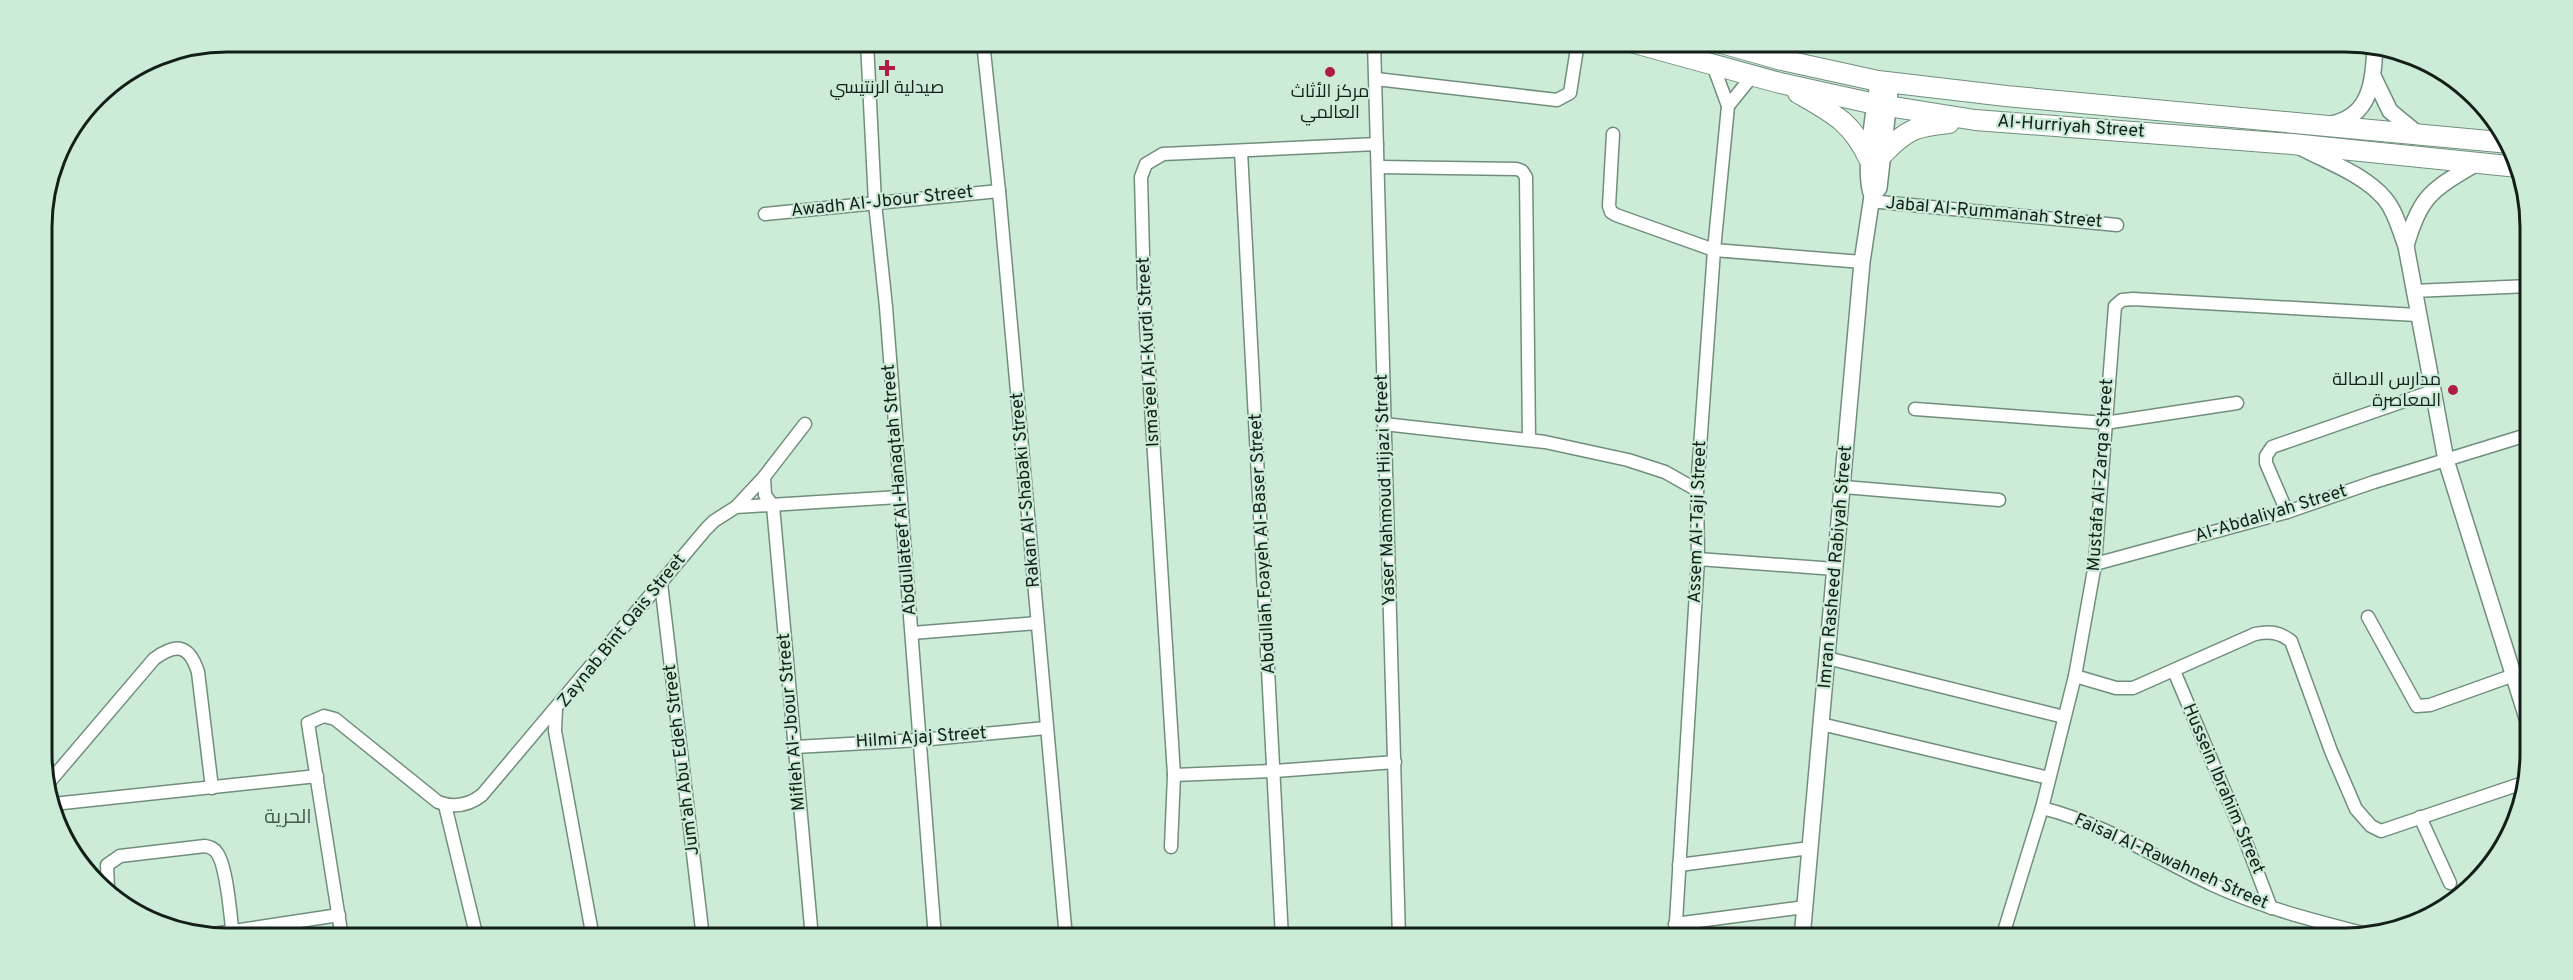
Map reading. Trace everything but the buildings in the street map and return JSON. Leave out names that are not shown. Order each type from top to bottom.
[{"type":"highway","name":"Al-Hurriyah Street","points":[[1667,52],[1780,83],[1882,105],[1975,120],[2292,144],[2509,166]]},
{"type":"highway","name":"Al-Hurriyah Street","points":[[1754,52],[1885,82],[2006,96],[2498,142]]},
{"type":"highway","points":[[1780,83],[1829,110],[1850,127],[1877,156],[1906,132],[1918,126],[1975,120]]},
{"type":"street","name":"Abdullateef Al-Hanaqtah Street","points":[[867,52],[875,203],[935,928]]},
{"type":"street","name":"Rakan Al-Shabaki Street","points":[[984,52],[999,191],[1065,928]]},
{"type":"street","name":"Yaser Mahmoud Hijazi Street","points":[[1375,52],[1399,927]]},
{"type":"street","points":[[1376,79],[1557,100],[1570,93],[1576,52]]},
{"type":"street","points":[[2329,125],[2347,121],[2359,111],[2373,76],[2374,55]]},
{"type":"street","name":"Assem Al-Taji Street","points":[[1675,927],[1698,559],[1697,490],[1714,250],[1728,106],[1713,65]]},
{"type":"street","points":[[1728,106],[1753,75]]},
{"type":"street","points":[[2373,76],[2390,111],[2418,134]]},
{"type":"street","name":"Imran Rasheed Rabiyah Street","points":[[1803,927],[1844,487],[1862,262],[1871,199],[1868,187],[1877,156],[1885,82]]},
{"type":"street","points":[[1613,134],[1609,206],[1611,212],[1714,250],[1862,262]]},
{"type":"street","name":"Isma‘eel Al-Kurdi Street","points":[[1171,847],[1174,775],[1144,293],[1141,177],[1146,164],[1163,154],[1377,144]]},
{"type":"street","points":[[2292,144],[2348,171],[2386,200],[2406,246],[2417,315],[2446,460],[2520,695]]},
{"type":"street","name":"Abdullah Foayeh Al-Baser Street","points":[[1241,151],[1282,928]]},
{"type":"street","points":[[2406,246],[2412,225],[2430,192],[2477,163]]},
{"type":"street","points":[[1379,167],[1517,169],[1522,171],[1526,177],[1529,439]]},
{"type":"street","name":"Awadh Al-Jbour Street","points":[[765,214],[999,191]]},
{"type":"street","name":"Jabal Al-Rummanah Street","points":[[1871,199],[2117,225]]},
{"type":"street","points":[[2413,291],[2520,286]]},
{"type":"street","name":"Mustafa Al-Zarqa Street","points":[[2005,927],[2042,808],[2075,676],[2095,564],[2115,306],[2122,300],[2133,299],[2417,315]]},
{"type":"street","points":[[2287,512],[2266,463],[2266,456],[2272,447],[2433,391]]},
{"type":"street","points":[[1915,409],[2105,423],[2238,403]]},
{"type":"street","name":"Zaynab Bint Qais Street","points":[[591,928],[555,731],[556,708],[714,521],[736,507],[764,477],[805,424]]},
{"type":"street","points":[[1384,424],[1529,439],[1628,460],[1665,472],[1697,490]]},
{"type":"street","name":"Al-Abdaliyah Street","points":[[2095,564],[2287,512],[2374,482],[2520,437]]},
{"type":"street","name":"Mifleh Al-Jbour Street","points":[[764,477],[765,495],[773,506],[811,928]]},
{"type":"street","points":[[1844,487],[1999,500]]},
{"type":"street","points":[[736,507],[899,497]]},
{"type":"street","points":[[1698,559],[1835,569]]},
{"type":"street","name":"Jum‘ah Abu Edeh Street","points":[[661,583],[702,928]]},
{"type":"street","points":[[2368,617],[2417,706],[2430,705],[2514,675]]},
{"type":"street","points":[[912,633],[1037,623]]},
{"type":"street","points":[[2075,676],[2124,689],[2148,683],[2255,634],[2270,631],[2283,635],[2291,641],[2331,751],[2356,809],[2371,826],[2381,831],[2517,785]]},
{"type":"street","points":[[54,776],[154,659],[170,649],[180,648],[194,659],[198,672],[212,788]]},
{"type":"street","points":[[1827,658],[2064,717]]},
{"type":"street","name":"Hussein Ibrahim Street","points":[[2174,671],[2244,837],[2271,908]]},
{"type":"street","points":[[341,928],[308,723],[318,717],[330,717],[431,798],[445,805],[461,806],[482,795],[556,708]]},
{"type":"street","points":[[1821,724],[2049,778]]},
{"type":"street","name":"Hilmi Ajaj Street","points":[[795,747],[920,740],[1047,728]]},
{"type":"street","points":[[1174,775],[1275,771],[1395,762]]},
{"type":"street","points":[[60,803],[317,776]]},
{"type":"street","points":[[445,805],[475,928]]},
{"type":"street","name":"Faisal Al-Rawahneh Street","points":[[2042,808],[2094,824],[2213,885],[2271,908],[2341,927]]},
{"type":"street","points":[[2420,818],[2450,883]]},
{"type":"street","points":[[108,880],[107,865],[120,856],[211,847],[216,851],[223,870],[232,928]]},
{"type":"street","points":[[1679,865],[1810,848]]},
{"type":"street","points":[[1675,924],[1805,907]]},
{"type":"street","points":[[267,928],[339,915]]},
{"type":"place","name":"صيدلية الرنتيسي","points":[[887,68]]},
{"type":"place","name":"مركز الأثاث العالمي","points":[[1330,72]]},
{"type":"place","name":"مدارس الاصالة المعاصرة","points":[[2453,390]]},
{"type":"district","name":"الحرية","points":[[288,818]]}]
